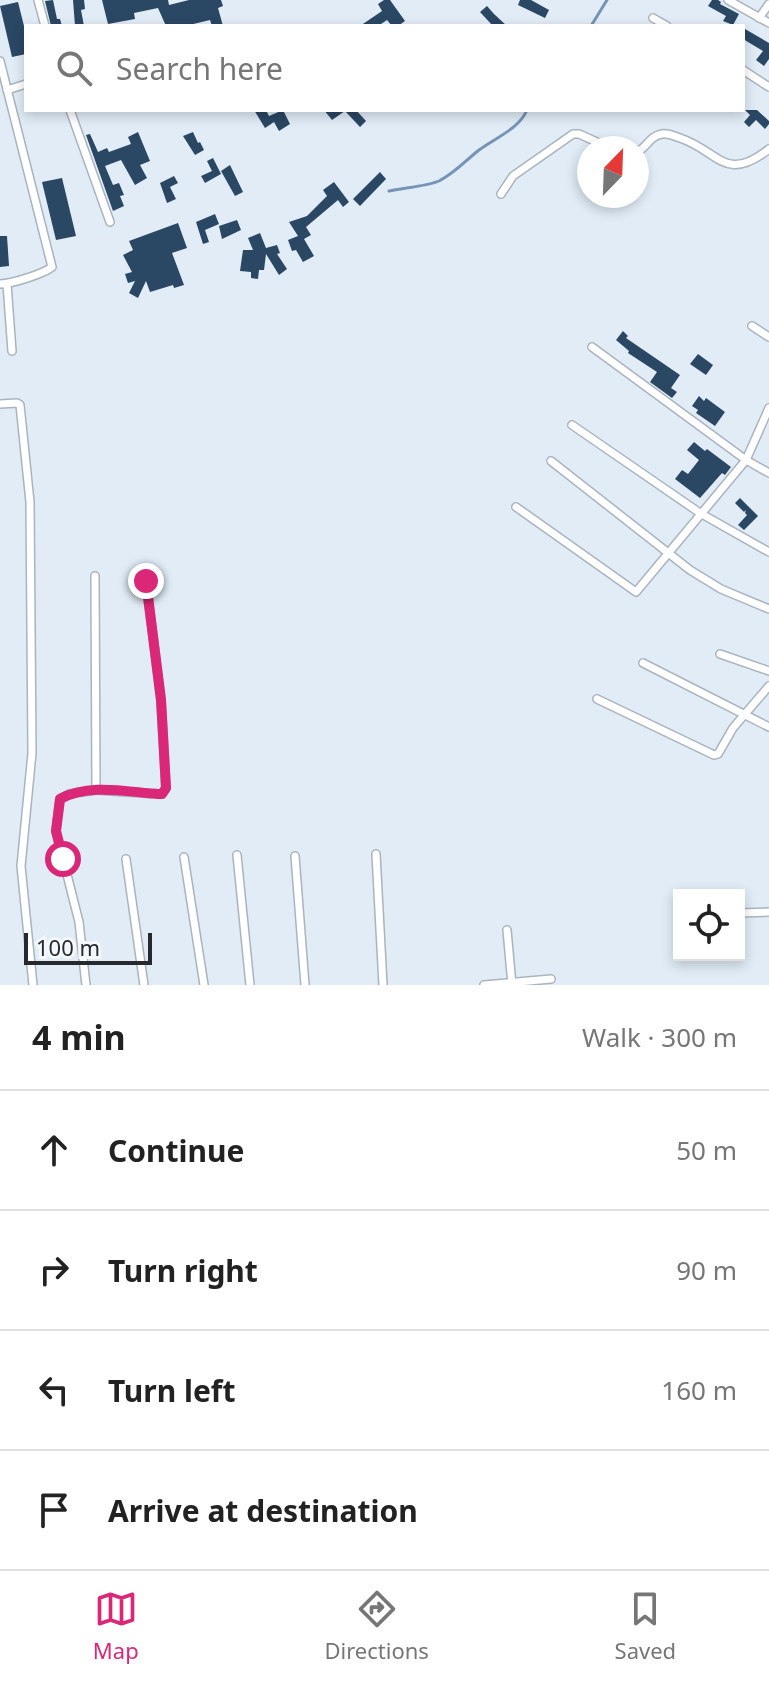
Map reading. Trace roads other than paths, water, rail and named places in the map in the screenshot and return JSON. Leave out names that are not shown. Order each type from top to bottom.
[{"type":"street","points":[[38,0],[44,24]]},
{"type":"street","points":[[728,0],[769,23]]},
{"type":"street","points":[[759,18],[769,4]]},
{"type":"street","points":[[653,18],[664,24]]},
{"type":"street","points":[[0,61],[52,267],[4,284],[12,351]]},
{"type":"street","points":[[745,71],[769,87]]},
{"type":"street","points":[[7,90],[24,85]]},
{"type":"street","points":[[71,112],[110,222]]},
{"type":"street","points":[[501,194],[513,176],[573,134],[583,136]]},
{"type":"street","points":[[649,142],[667,134],[690,141],[726,165],[744,164],[769,149]]},
{"type":"street","points":[[752,326],[769,337]]},
{"type":"street","points":[[592,347],[746,460],[769,473]]},
{"type":"street","points":[[0,404],[20,405],[30,490],[32,753],[21,866],[33,985]]},
{"type":"street","points":[[516,507],[636,592],[746,460],[769,408]]},
{"type":"street","points":[[572,425],[700,513],[769,552]]},
{"type":"street","points":[[551,461],[667,553],[721,589],[769,609]]},
{"type":"street","points":[[95,576],[96,790]]},
{"type":"street","points":[[86,985],[79,922],[56,831],[60,799],[69,794],[96,790],[162,794],[166,788],[161,700],[146,581]]},
{"type":"street","points":[[720,654],[769,671]]},
{"type":"street","points":[[643,663],[769,727]]},
{"type":"street","points":[[597,699],[714,755],[718,754],[744,715],[769,686]]},
{"type":"street","points":[[376,854],[383,985]]},
{"type":"street","points":[[237,855],[250,985]]},
{"type":"street","points":[[295,856],[305,985]]},
{"type":"street","points":[[184,857],[204,985]]},
{"type":"street","points":[[126,859],[144,985]]},
{"type":"street","points":[[745,913],[769,912]]},
{"type":"street","points":[[507,930],[512,984]]},
{"type":"street","points":[[484,985],[551,979]]},
{"type":"waterway","points":[[592,24],[607,0]]},
{"type":"waterway","points":[[389,191],[445,178],[479,150],[513,128],[526,112]]}]
